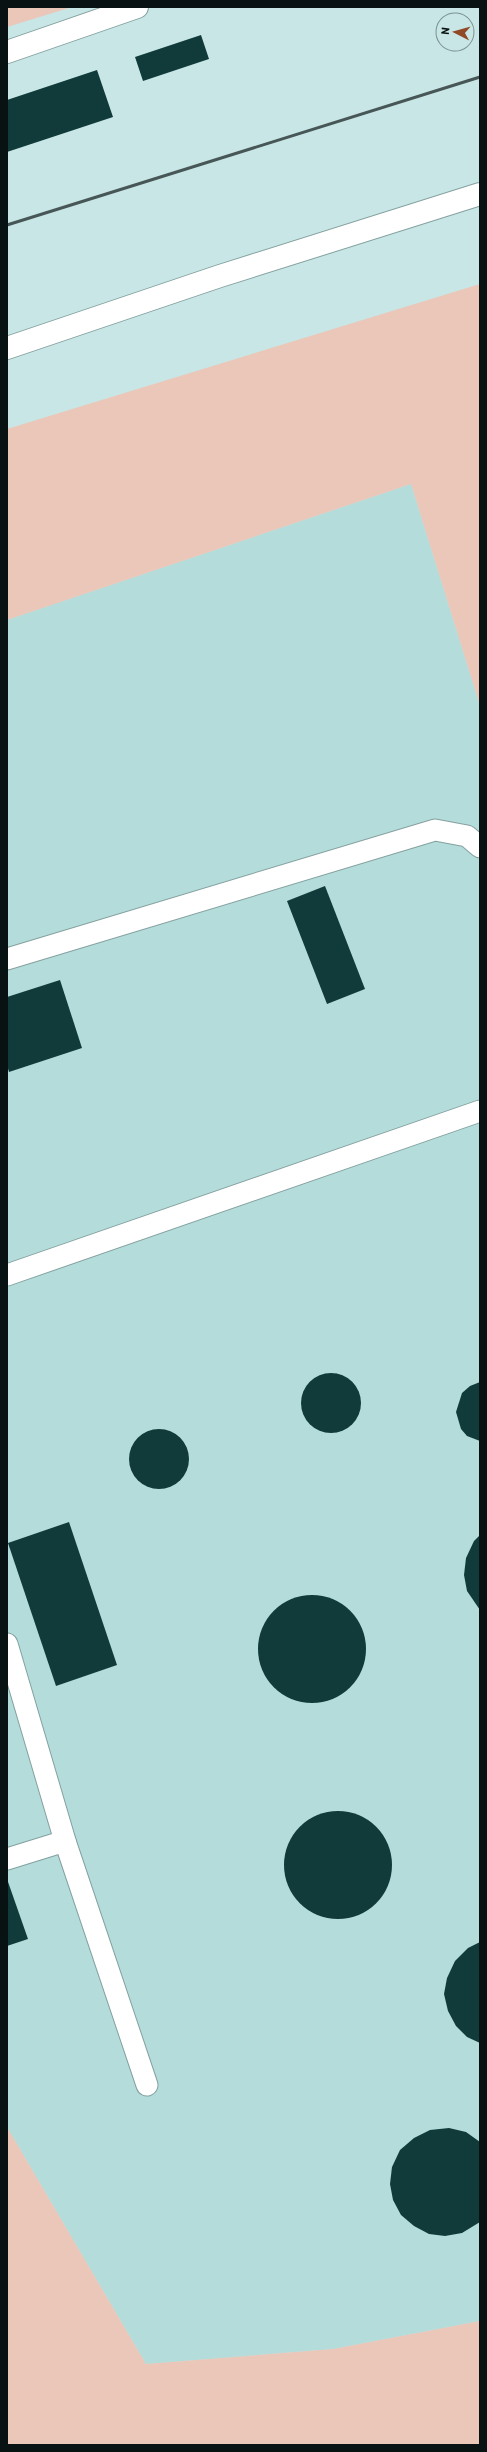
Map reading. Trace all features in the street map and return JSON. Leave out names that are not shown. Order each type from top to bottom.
[{"type":"street","points":[[7,52],[137,7]]},
{"type":"street","points":[[7,348],[220,276],[480,194]]},
{"type":"lane","points":[[7,959],[435,830],[467,836],[480,847]]},
{"type":"lane","points":[[7,1275],[480,1111]]},
{"type":"lane","points":[[7,1644],[65,1841],[147,2085]]},
{"type":"lane","points":[[7,1859],[65,1841]]},
{"type":"shaded area","points":[[7,7],[72,7],[7,27]]},
{"type":"shaded area","points":[[480,284],[480,706],[411,484],[7,620],[7,429]]},
{"type":"shaded area","points":[[411,484],[480,706],[480,2321],[333,2349],[146,2364],[7,2127],[7,620]]},
{"type":"shaded area","points":[[7,2127],[146,2364],[333,2349],[480,2321],[480,2445],[7,2445]]},
{"type":"building","points":[[201,35],[209,59],[143,81],[135,57]]},
{"type":"building","points":[[97,70],[113,117],[7,152],[7,100]]},
{"type":"building","points":[[325,886],[365,989],[327,1004],[287,901]]},
{"type":"building","points":[[60,980],[82,1048],[9,1072],[7,1065],[7,997]]},
{"type":"building","points":[[331,1373],[348,1378],[356,1386],[361,1403],[356,1420],[348,1428],[331,1433],[314,1428],[306,1420],[301,1403],[306,1386],[314,1378]]},
{"type":"building","points":[[480,1382],[480,1441],[467,1436],[461,1429],[456,1412],[462,1393],[470,1386]]},
{"type":"building","points":[[159,1429],[176,1434],[184,1442],[189,1459],[184,1476],[176,1484],[159,1489],[142,1484],[134,1476],[129,1459],[134,1442],[142,1434]]},
{"type":"building","points":[[69,1522],[117,1665],[56,1686],[8,1543]]},
{"type":"building","points":[[480,1535],[480,1610],[467,1591],[464,1575],[466,1558],[474,1541]]},
{"type":"building","points":[[312,1595],[333,1599],[350,1611],[362,1628],[366,1649],[362,1670],[350,1687],[333,1699],[312,1703],[291,1699],[274,1687],[262,1670],[258,1649],[262,1628],[274,1611],[291,1599]]},
{"type":"building","points":[[338,1811],[358,1816],[376,1827],[387,1845],[392,1865],[387,1885],[376,1903],[358,1914],[338,1919],[318,1914],[300,1903],[289,1885],[284,1865],[289,1845],[300,1827],[318,1816]]},
{"type":"building","points":[[7,1879],[28,1939],[7,1946]]},
{"type":"building","points":[[480,1942],[480,2043],[467,2037],[456,2026],[448,2011],[444,1994],[447,1978],[455,1961],[468,1948]]},
{"type":"building","points":[[449,2128],[466,2132],[480,2142],[480,2222],[462,2233],[445,2236],[429,2234],[414,2226],[401,2215],[393,2200],[390,2184],[392,2167],[400,2150],[414,2138],[430,2130]]},
{"type":"railway","points":[[7,225],[480,77]]}]
